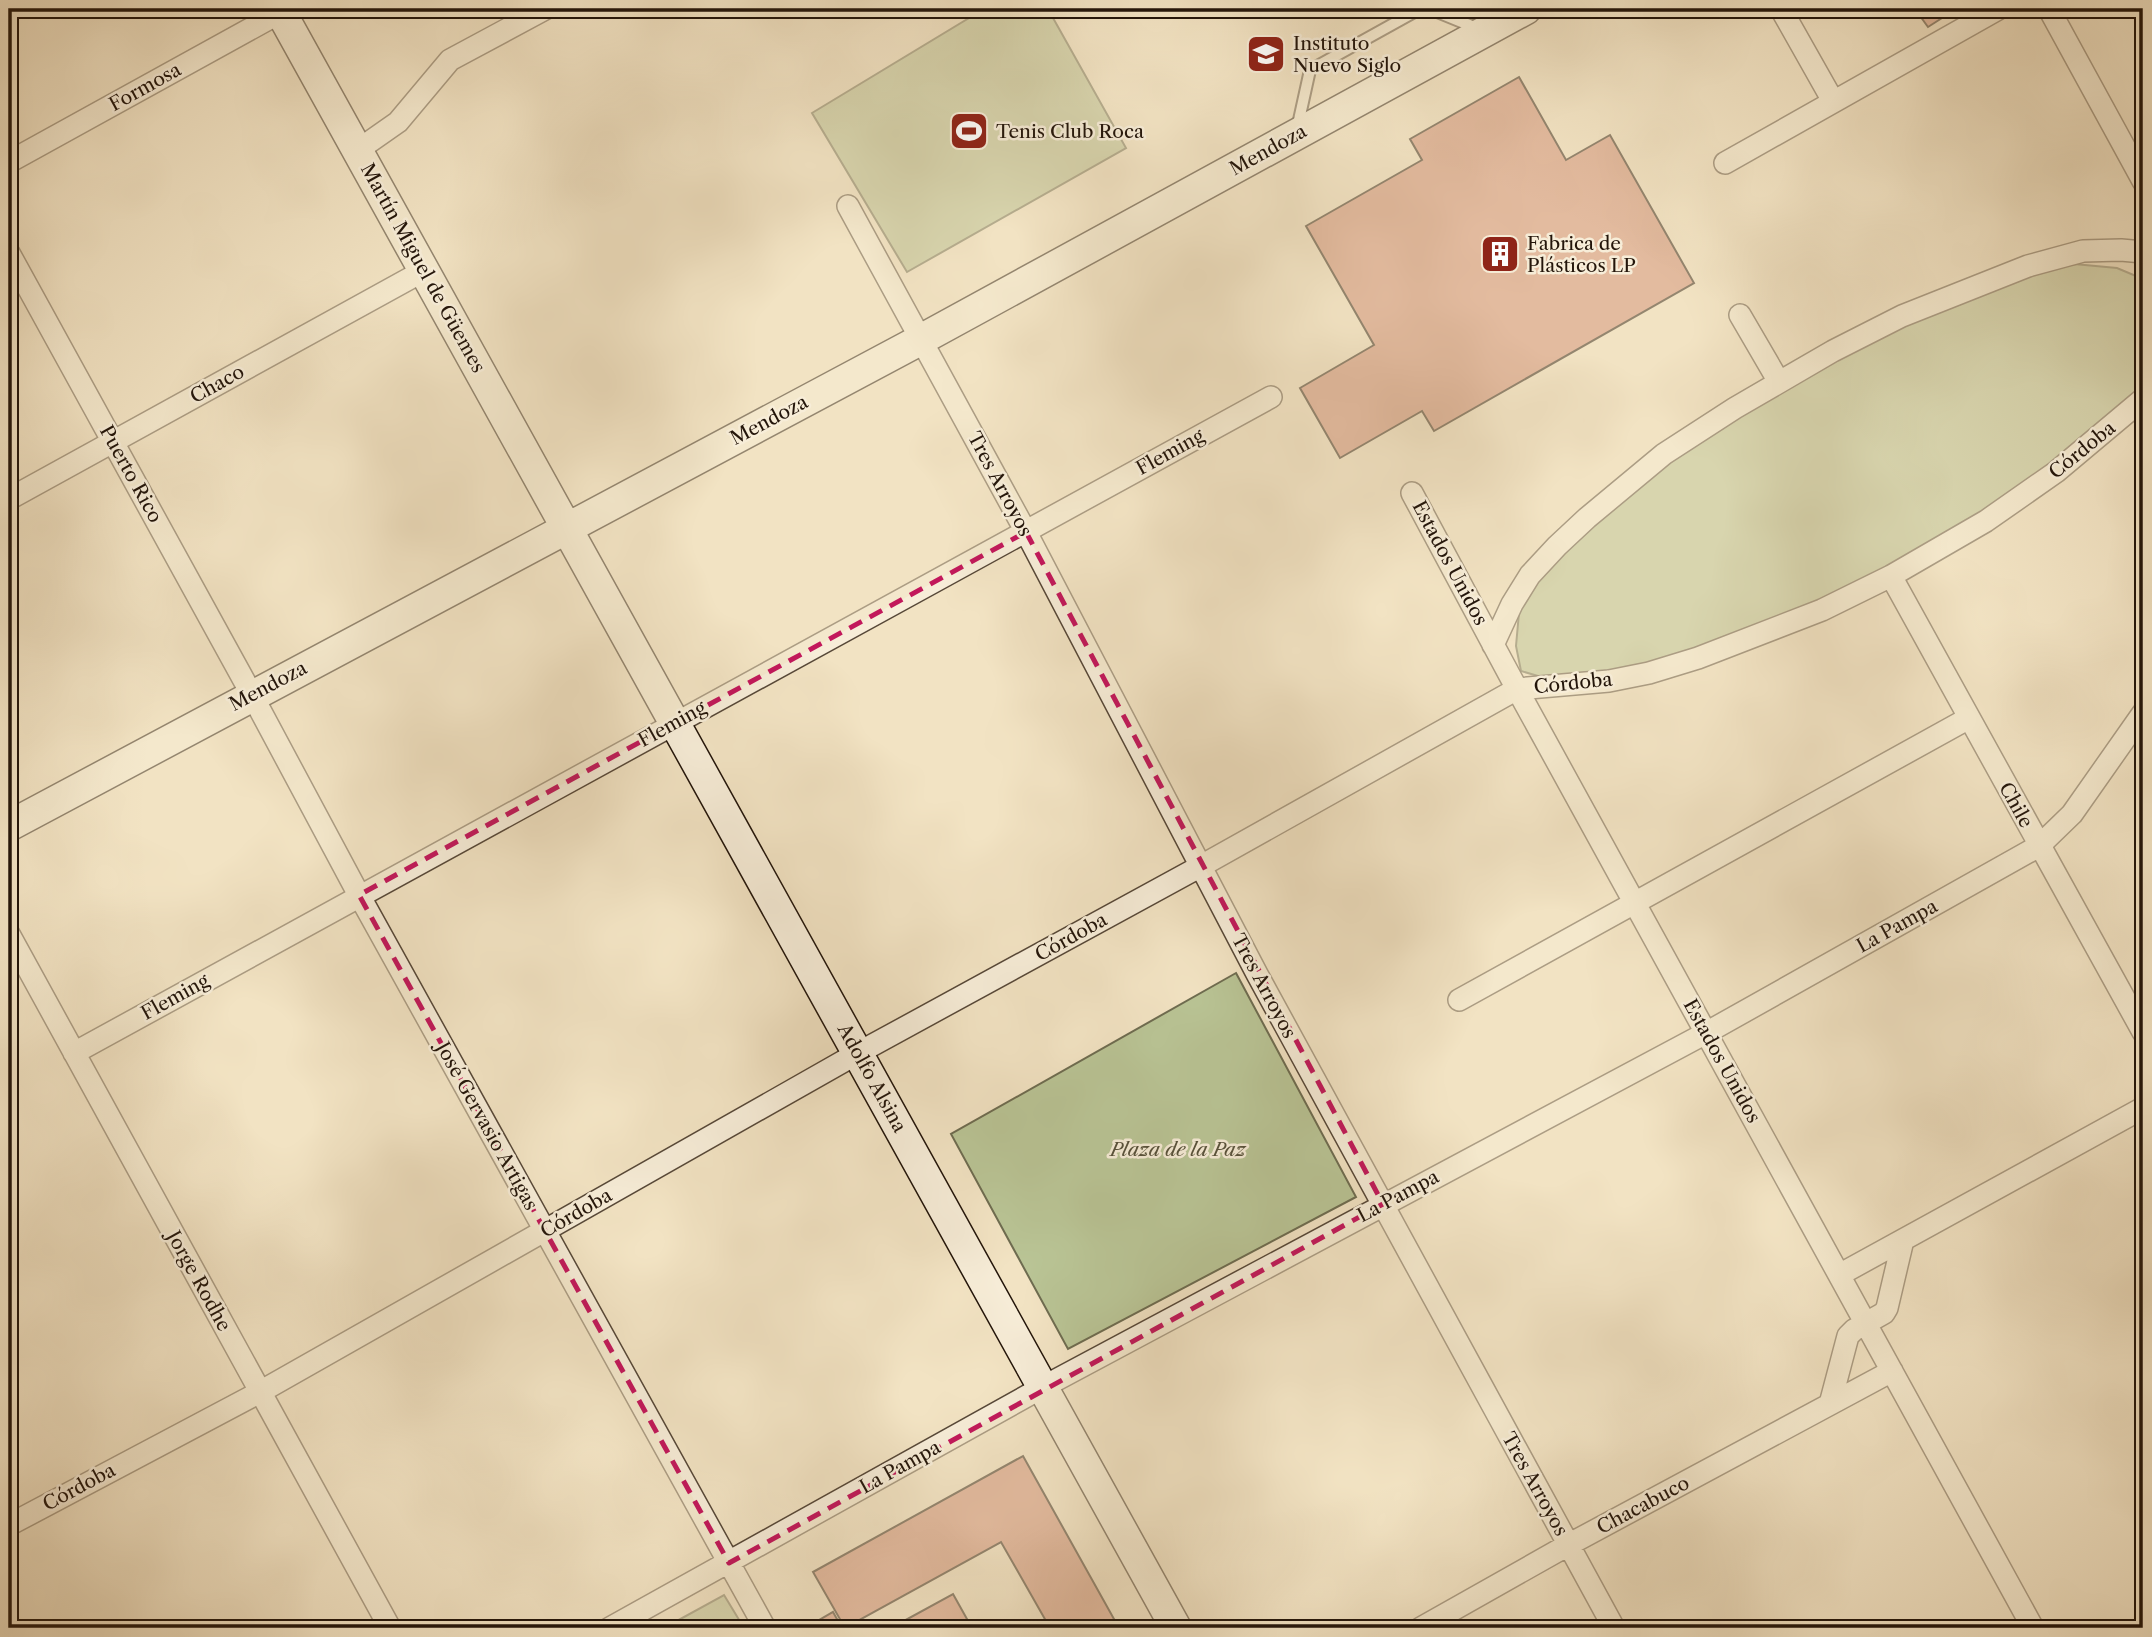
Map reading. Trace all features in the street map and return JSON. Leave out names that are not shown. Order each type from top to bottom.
[{"type":"main road","name":"Mendoza","points":[[9,826],[922,339],[1526,9]]},
{"type":"main road","name":"Martín Miguel de Güemes","points":[[280,10],[568,527]]},
{"type":"main road","name":"Adolfo Alsina","points":[[568,527],[1176,1628]]},
{"type":"street","points":[[358,150],[398,122],[450,60],[545,9]]},
{"type":"street","points":[[1781,9],[1833,102]]},
{"type":"street","points":[[1725,163],[1998,9]]},
{"type":"street","points":[[2049,9],[2143,181]]},
{"type":"street","name":"Formosa","points":[[9,162],[280,10]]},
{"type":"street","name":"Tres Arroyos","points":[[848,206],[1026,531],[1201,866],[1614,1628]]},
{"type":"street","points":[[1493,645],[1512,604],[1530,575],[1557,546],[1664,454],[1735,408],[1833,351],[1902,316],[2028,266],[2083,251],[2138,254]]},
{"type":"street","name":"Puerto Rico","points":[[9,253],[252,695]]},
{"type":"street","name":"Chaco","points":[[9,499],[425,270]]},
{"type":"street","points":[[1740,315],[1779,382]]},
{"type":"street","name":"Fleming","points":[[74,1053],[1271,397]]},
{"type":"street","name":"Córdoba","points":[[9,1525],[260,1392],[858,1054],[1517,689],[1609,681],[1649,673],[1698,658],[1822,610],[1891,576],[1986,521],[2056,472],[2143,399]]},
{"type":"street","name":"Estados Unidos","points":[[1412,493],[2033,1628]]},
{"type":"street","name":"Chile","points":[[1891,576],[2143,1032]]},
{"type":"street","name":"José Gervasio Artigas","points":[[252,695],[359,895],[765,1628]]},
{"type":"street","name":"La Pampa","points":[[610,1628],[1043,1387],[1706,1033],[2039,846],[2072,814],[2143,713]]},
{"type":"street","points":[[1459,1000],[1969,718]]},
{"type":"street","name":"Jorge Rodhe","points":[[9,934],[390,1628]]},
{"type":"street","points":[[1839,1275],[2143,1108]]},
{"type":"street","points":[[1830,1404],[1848,1336],[1854,1329],[1888,1308],[1903,1240]]},
{"type":"street","name":"Chacabuco","points":[[1421,1628],[1892,1371]]},
{"type":"lane","points":[[1296,135],[1310,70],[1420,9]]},
{"type":"lane","points":[[1430,9],[1485,32]]},
{"type":"highlighted area","points":[[1026,532],[1383,1204],[729,1563],[359,895]]},
{"type":"green space","name":"Tenis Club Roca","points":[[984,9],[1048,9],[1126,148],[907,272],[812,113]]},
{"type":"green space","points":[[2074,264],[2117,268],[2143,279],[2143,393],[2095,434],[1890,575],[1648,669],[1568,680],[1521,671],[1516,646],[1519,613],[1534,578],[1667,458],[1837,354],[2030,271]]},
{"type":"green space","name":"Plaza de la Paz","points":[[1236,973],[1356,1197],[1068,1349],[951,1134]]},
{"type":"green space","points":[[724,1595],[744,1628],[664,1628]]},
{"type":"building","points":[[1915,9],[1956,9],[1928,27]]},
{"type":"building","name":"Fabrica de Plásticos LP","points":[[1519,77],[1566,160],[1610,135],[1694,283],[1434,431],[1422,411],[1340,458],[1300,388],[1374,345],[1306,226],[1422,160],[1410,139]]},
{"type":"building","points":[[1023,1456],[1119,1628],[1050,1628],[1001,1542],[845,1628],[813,1572]]},
{"type":"building","points":[[953,1594],[972,1628],[891,1628]]},
{"type":"building","points":[[833,1612],[842,1628],[810,1628],[809,1626]]},
{"type":"place","name":"Instituto Nuevo Siglo","points":[[1266,54]]},
{"type":"place","name":"Tenis Club Roca","points":[[969,131]]},
{"type":"place","name":"Fabrica de Plásticos LP","points":[[1500,254]]}]
